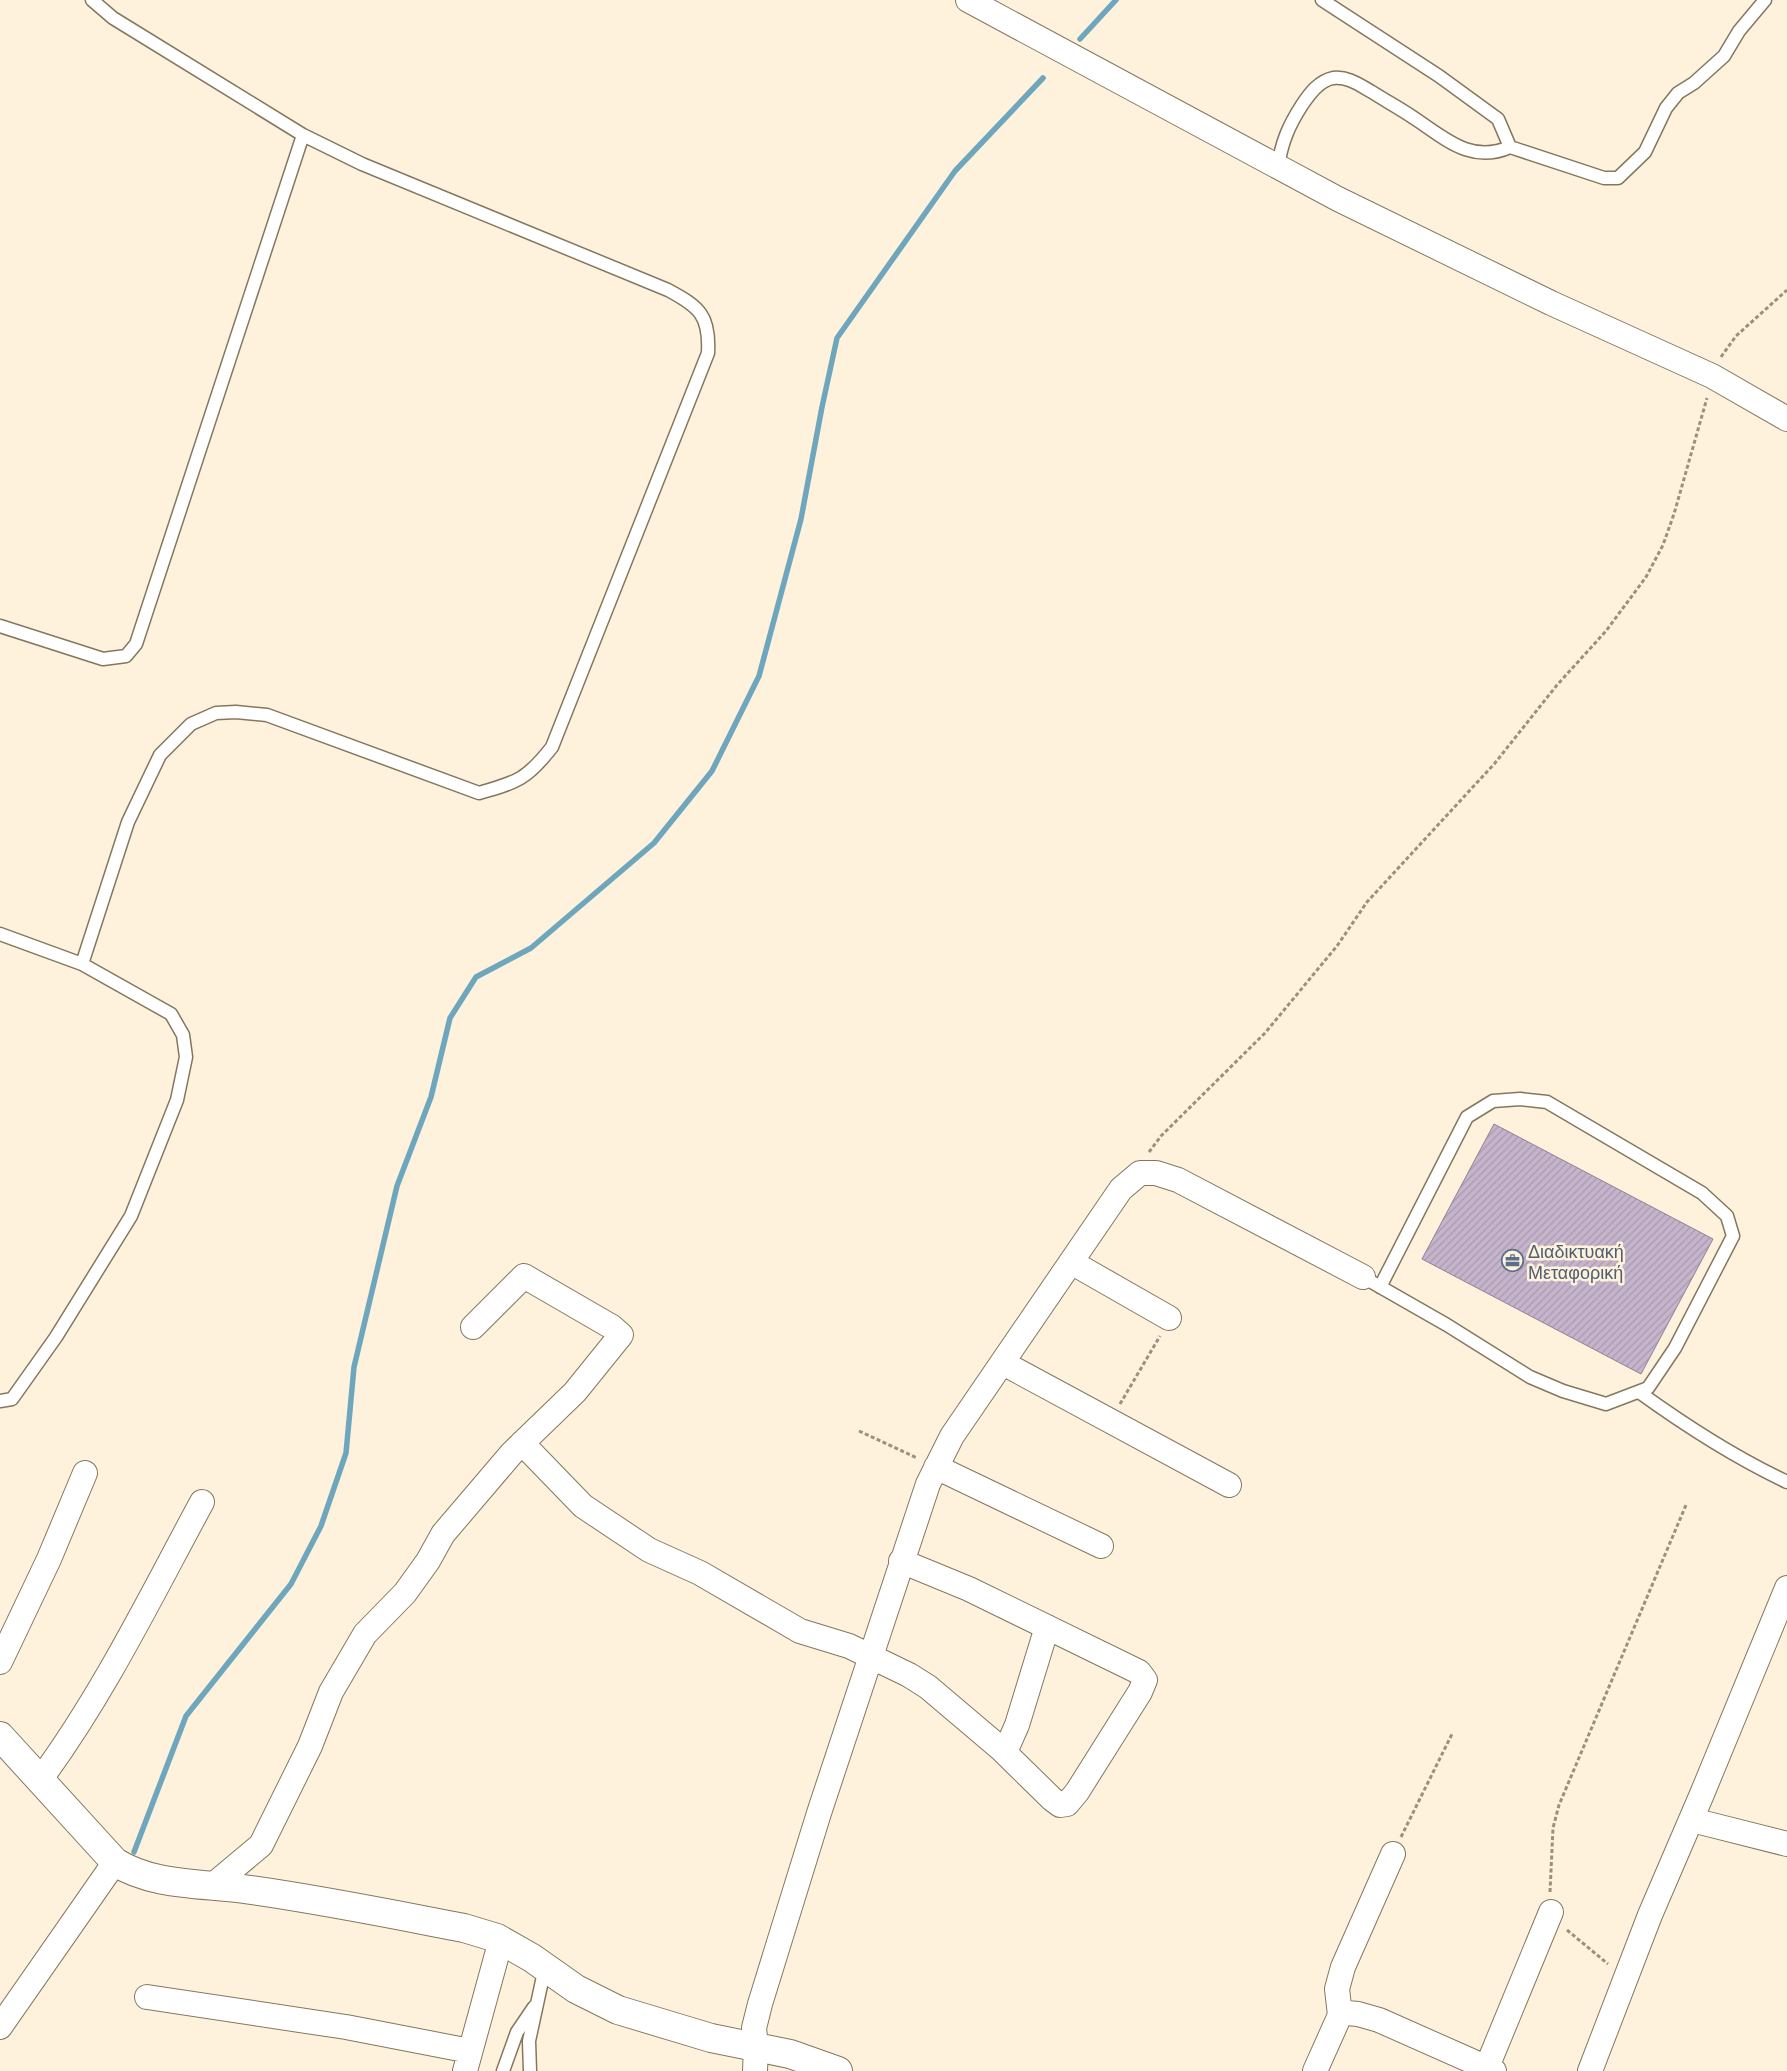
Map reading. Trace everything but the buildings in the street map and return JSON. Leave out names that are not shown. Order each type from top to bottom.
[{"type":"street","points":[[968,0],[1278,168],[1551,303],[1712,376],[1787,419]]},
{"type":"street","points":[[756,2059],[754,2028],[760,2004],[819,1813],[872,1658],[901,1561],[936,1467],[952,1436],[1121,1189],[1140,1173],[1156,1173],[1178,1180],[1372,1282]]},
{"type":"street","points":[[1071,1262],[1169,1318]]},
{"type":"street","points":[[212,1886],[261,1845],[310,1746],[331,1692],[365,1634],[405,1593],[428,1561],[443,1534],[522,1443],[575,1392],[620,1336],[612,1328],[524,1276],[473,1327]]},
{"type":"street","points":[[1003,1363],[1229,1485]]},
{"type":"street","points":[[522,1443],[583,1506],[649,1550],[700,1574],[800,1631],[849,1646],[903,1672],[928,1687],[1005,1752],[1052,1799],[1060,1805],[1067,1804],[1077,1792],[1140,1692],[1145,1680],[1140,1672],[954,1582],[901,1561]]},
{"type":"street","points":[[936,1467],[1101,1546]]},
{"type":"street","points":[[0,1662],[49,1559],[85,1472]]},
{"type":"street","points":[[40,1780],[68,1742],[100,1690],[202,1502]]},
{"type":"street","points":[[1590,2071],[1626,1975],[1787,1588]]},
{"type":"street","points":[[1005,1752],[1017,1725],[1047,1627]]},
{"type":"street","points":[[862,1687],[903,1672]]},
{"type":"street","points":[[0,1736],[115,1862],[124,1868],[151,1877],[212,1886],[242,1888],[464,1928],[501,1940],[576,1989],[618,2010],[711,2038],[756,2059],[790,2054],[838,2071]]},
{"type":"street","points":[[1692,1820],[1787,1844]]},
{"type":"street","points":[[1315,2071],[1340,2016],[1337,1989],[1344,1967],[1393,1854]]},
{"type":"street","points":[[0,2027],[115,1862]]},
{"type":"street","points":[[1340,2016],[1347,2013],[1358,2014],[1379,2020],[1490,2069],[1551,1912]]},
{"type":"street","points":[[147,1996],[346,2027],[468,2061],[501,1940]]},
{"type":"lane","points":[[82,964],[128,822],[160,755],[191,724],[216,713],[236,712],[267,715],[479,792],[512,784],[533,771],[552,747],[708,354],[709,332],[704,316],[692,302],[668,290],[362,164],[304,135],[113,18],[92,0]]},
{"type":"lane","points":[[1322,0],[1439,76],[1498,119],[1510,147]]},
{"type":"lane","points":[[1278,168],[1280,146],[1292,121],[1318,85],[1334,78],[1354,81],[1451,143],[1468,151],[1496,153],[1510,147],[1604,178],[1618,178],[1645,152],[1666,108],[1678,93],[1700,78],[1724,56],[1739,31],[1764,0]]},
{"type":"lane","points":[[0,626],[103,658],[126,656],[136,644],[304,135]]},
{"type":"lane","points":[[0,934],[82,964],[171,1014],[182,1035],[186,1057],[176,1100],[131,1216],[56,1337],[12,1399],[0,1401]]},
{"type":"lane","points":[[1520,1099],[1547,1102],[1702,1193],[1727,1216],[1733,1236],[1675,1348],[1648,1388],[1606,1404],[1563,1391],[1530,1377],[1447,1325],[1372,1282],[1467,1117],[1493,1102],[1520,1099]]},
{"type":"lane","points":[[1639,1392],[1669,1414],[1741,1460],[1787,1482]]},
{"type":"lane","points":[[530,2071],[529,2042],[545,1967]]},
{"type":"lane","points":[[503,2071],[518,2032],[538,2001]]},
{"type":"path","points":[[1140,1173],[1147,1154],[1161,1136],[1265,1033],[1337,946],[1368,902],[1495,763],[1557,685],[1606,632],[1646,577],[1663,545],[1674,514],[1712,376],[1722,354],[1736,336],[1787,290]]},
{"type":"path","points":[[1109,1420],[1148,1358],[1169,1318]]},
{"type":"path","points":[[859,1430],[936,1467]]},
{"type":"path","points":[[1626,1975],[1607,1964],[1571,1934],[1551,1912],[1549,1883],[1553,1828],[1559,1805],[1686,1505]]},
{"type":"path","points":[[1393,1854],[1452,1734]]},
{"type":"waterway","points":[[1080,39],[1116,0]]},
{"type":"waterway","points":[[134,1852],[186,1716],[291,1584],[321,1526],[346,1453],[354,1367],[397,1186],[431,1097],[450,1018],[476,977],[531,948],[654,843],[712,771],[759,676],[801,519],[837,338],[955,171],[1043,78]]},
{"type":"place","name":"Διαδικτυακή Μεταφορική","points":[[1512,1261]]}]
